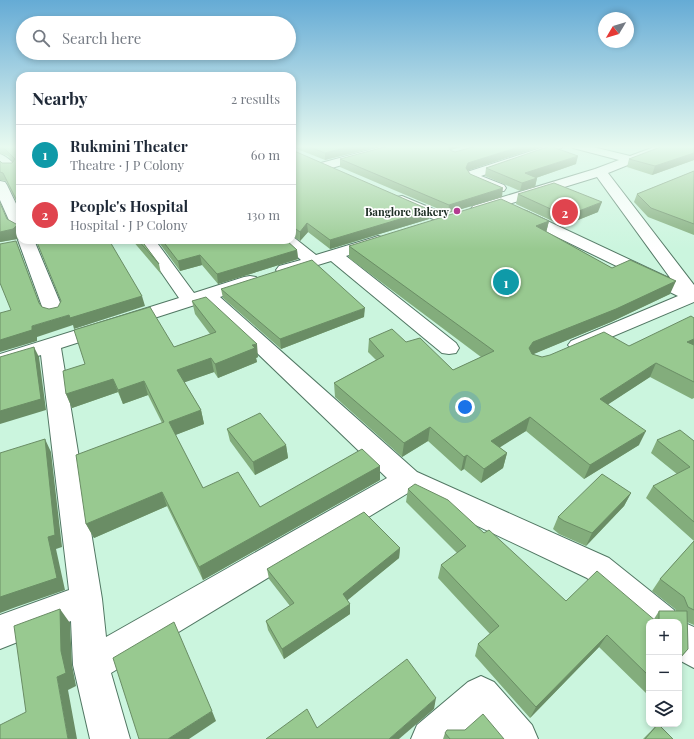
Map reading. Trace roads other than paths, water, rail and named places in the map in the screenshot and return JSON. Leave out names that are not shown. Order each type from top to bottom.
[{"type":"street","points":[[480,180],[518,197]]},
{"type":"street","points":[[423,226],[572,180]]},
{"type":"street","points":[[606,180],[694,297]]},
{"type":"street","points":[[0,186],[9,200],[16,217]]},
{"type":"street","points":[[388,194],[456,216]]},
{"type":"street","points":[[499,203],[694,297]]},
{"type":"street","points":[[0,361],[393,236]]},
{"type":"street","points":[[27,244],[54,312]]},
{"type":"street","points":[[151,244],[199,297],[407,480],[598,568],[658,619]]},
{"type":"street","points":[[292,244],[313,261]]},
{"type":"street","points":[[334,255],[450,348]]},
{"type":"street","points":[[560,353],[694,297]]},
{"type":"street","points":[[50,346],[86,599],[91,665],[110,739]]},
{"type":"street","points":[[91,665],[407,480]]},
{"type":"street","points":[[0,632],[86,599]]},
{"type":"street","points":[[682,640],[694,650]]},
{"type":"street","points":[[431,739],[481,695],[518,739]]},
{"type":"place","name":"Banglore Bakery","points":[[457,211]]},
{"type":"place","name":"People's Hospital","points":[[565,212]]},
{"type":"place","name":"Rukmini Theater","points":[[506,282]]}]
